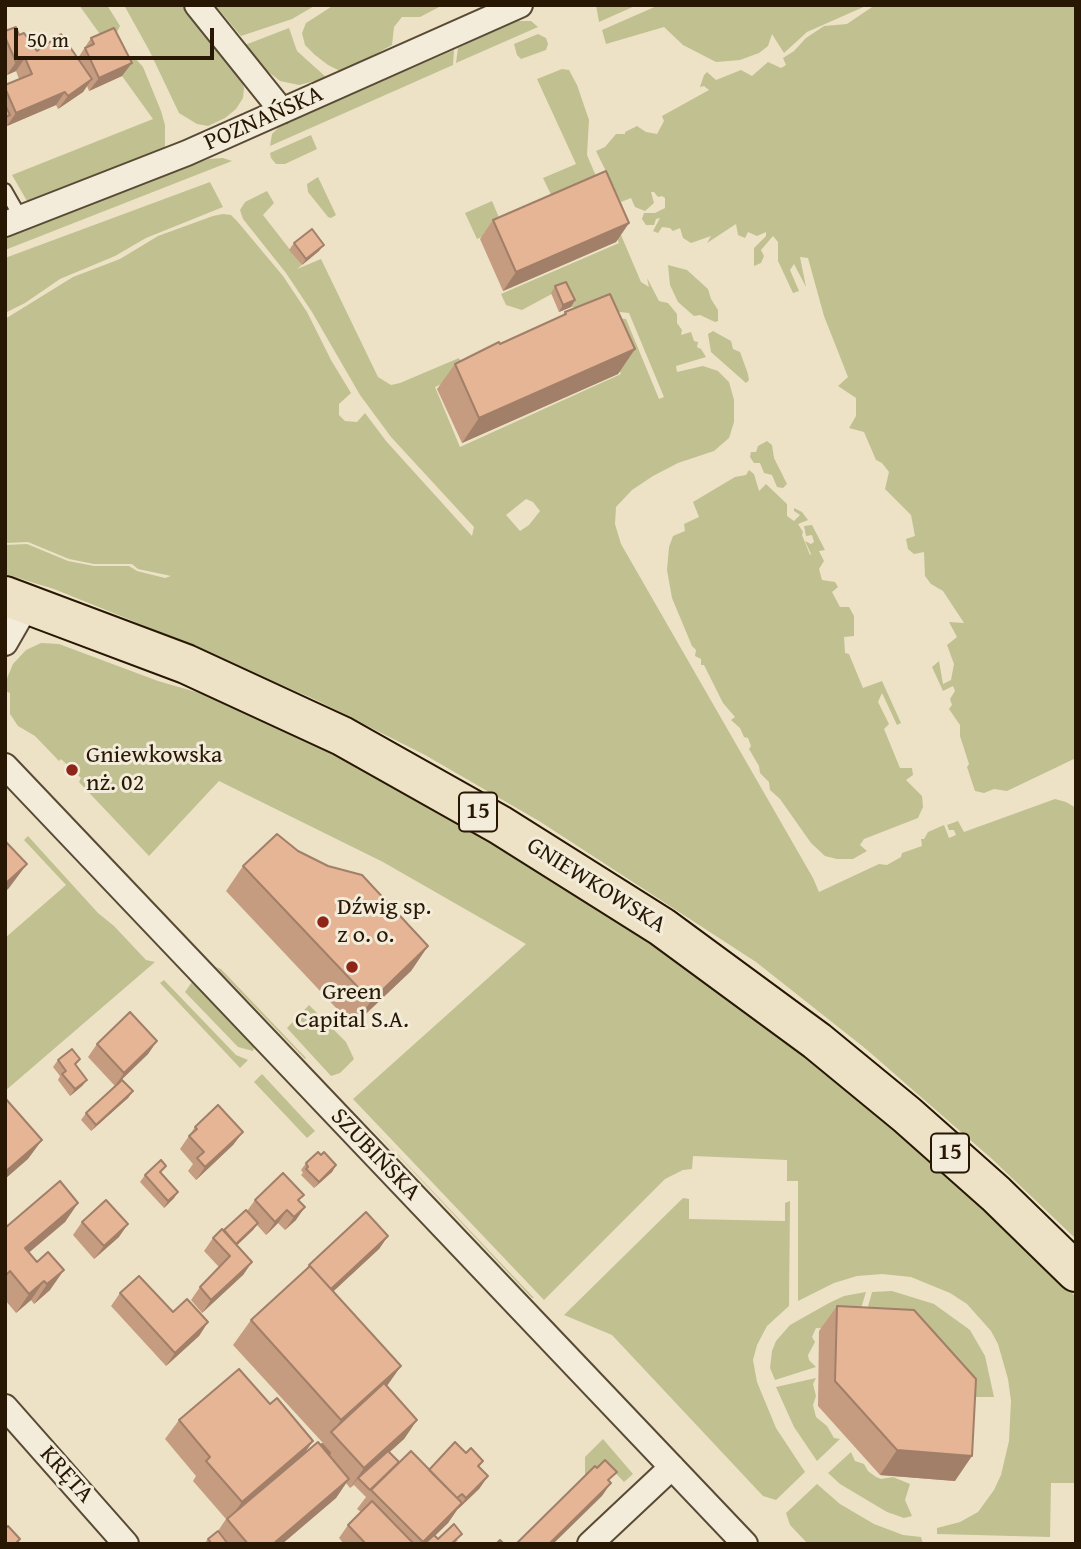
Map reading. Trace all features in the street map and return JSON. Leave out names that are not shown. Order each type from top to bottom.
[{"type":"main road","name":"GNIEWKOWSKA","points":[[16,599],[186,664],[342,736],[500,825],[662,927],[817,1041],[907,1115],[996,1194],[1076,1272]]},
{"type":"street","points":[[197,5],[282,111]]},
{"type":"street","name":"POZNAŃSKA","points":[[13,221],[187,153],[520,5]]},
{"type":"street","points":[[5,643],[16,599]]},
{"type":"street","name":"SZUBIŃSKA","points":[[5,766],[744,1544]]},
{"type":"street","name":"KRĘTA","points":[[5,1407],[126,1544]]},
{"type":"street","points":[[590,1544],[672,1467]]},
{"type":"lane","points":[[5,190],[13,221]]},
{"type":"green space","points":[[79,5],[107,5],[120,26],[116,34],[102,37]]},
{"type":"green space","points":[[124,5],[183,5],[241,76],[243,98],[236,109],[208,126],[197,124],[179,113]]},
{"type":"green space","points":[[215,5],[316,5],[292,19],[241,36]]},
{"type":"green space","points":[[334,5],[443,5],[420,17],[402,17],[394,27],[392,45],[340,71],[328,65],[305,45],[302,33],[306,23]]},
{"type":"green space","points":[[596,5],[637,5],[599,22]]},
{"type":"green space","points":[[659,5],[868,5],[807,32],[784,53],[772,34],[768,46],[759,53],[740,60],[716,62],[683,45],[664,27],[606,44],[602,30]]},
{"type":"green space","points":[[875,5],[1076,5],[1076,758],[1007,791],[975,791],[967,767],[969,764],[960,736],[960,725],[949,709],[952,705],[950,699],[955,691],[953,686],[943,691],[932,667],[939,661],[943,684],[951,680],[954,664],[947,645],[957,637],[949,622],[964,623],[943,591],[931,584],[925,576],[924,552],[914,554],[908,549],[906,539],[915,536],[911,515],[885,489],[889,472],[876,460],[864,432],[849,428],[856,416],[856,398],[838,386],[848,377],[824,316],[808,258],[800,257],[806,287],[794,264],[790,270],[799,291],[793,293],[778,261],[778,242],[773,236],[761,250],[764,256],[761,263],[754,266],[754,248],[766,236],[766,232],[757,236],[748,232],[745,238],[738,235],[736,224],[707,243],[711,236],[691,243],[683,238],[680,228],[673,231],[662,227],[658,233],[653,231],[660,218],[656,219],[654,225],[646,225],[642,219],[644,213],[655,213],[665,208],[665,198],[651,192],[654,203],[645,211],[635,207],[631,198],[621,202],[596,151],[605,147],[616,134],[625,134],[637,126],[646,132],[657,134],[664,121],[662,116],[709,90],[704,86],[700,87],[707,72],[716,80],[741,70],[752,76],[768,62],[781,68],[786,65],[783,58],[806,38],[824,26],[847,24]]},
{"type":"green space","points":[[516,21],[531,21],[538,27],[456,63],[458,48]]},
{"type":"green space","points":[[289,28],[297,51],[327,78],[299,85],[280,81],[261,66],[245,45]]},
{"type":"green space","points":[[538,34],[546,38],[546,50],[521,59],[514,44]]},
{"type":"green space","points":[[454,50],[453,65],[270,146],[272,134],[281,125]]},
{"type":"green space","points":[[125,59],[136,59],[143,67],[165,125],[165,147],[121,168],[27,201],[12,175],[153,119],[122,76],[117,64]]},
{"type":"green space","points":[[562,69],[569,70],[577,85],[589,120],[587,155],[641,282],[649,287],[647,278],[659,301],[668,303],[677,314],[681,335],[691,332],[694,341],[698,342],[697,347],[706,357],[676,366],[677,372],[703,366],[718,371],[729,382],[734,400],[734,422],[729,438],[714,451],[678,463],[632,490],[616,507],[615,524],[621,544],[819,892],[879,864],[887,865],[901,857],[902,853],[922,846],[921,839],[924,839],[928,832],[944,825],[949,838],[956,835],[947,825],[958,821],[964,832],[1055,799],[1076,808],[1076,1239],[992,1159],[866,1049],[756,962],[539,821],[425,755],[314,699],[54,589],[5,574],[5,545],[27,544],[68,561],[94,566],[129,566],[137,571],[165,578],[171,576],[138,569],[132,564],[94,564],[69,559],[28,542],[5,543],[5,319],[73,277],[120,259],[158,236],[223,214],[231,215],[237,221],[283,276],[307,312],[351,393],[339,404],[339,415],[345,421],[357,422],[365,413],[386,441],[472,536],[474,527],[391,437],[360,395],[312,312],[286,273],[243,219],[240,210],[245,202],[267,191],[274,203],[263,215],[302,265],[297,269],[321,259],[378,377],[391,385],[400,383],[459,358],[462,364],[460,375],[435,387],[460,447],[621,374],[594,318],[562,330],[556,318],[568,313],[626,319],[659,399],[664,397],[629,313],[571,307],[561,289],[522,310],[506,305],[501,294],[619,243],[593,187],[555,203],[543,178],[576,164],[537,79]],"holes":[[[526,499],[533,502],[540,511],[529,525],[520,531],[506,515]]]},
{"type":"green space","points":[[311,135],[317,149],[285,164],[276,164],[271,158],[270,153]]},
{"type":"green space","points":[[223,158],[232,161],[5,250],[5,235],[209,159]]},
{"type":"green space","points":[[318,177],[336,215],[331,218],[308,192],[307,184]]},
{"type":"green space","points":[[210,182],[223,207],[146,238],[115,256],[60,279],[5,313],[5,258]]},
{"type":"green space","points":[[492,201],[503,227],[477,239],[465,213]]},
{"type":"green space","points":[[668,265],[687,270],[708,289],[718,310],[718,321],[700,315],[694,316],[678,302],[670,285]]},
{"type":"green space","points":[[713,331],[731,341],[733,349],[740,352],[748,374],[749,380],[746,383],[711,352],[708,334]]},
{"type":"green space","points":[[767,441],[772,445],[774,458],[787,484],[783,488],[777,487],[772,475],[764,473],[760,463],[754,463],[750,457],[751,452],[756,452],[758,446]]},
{"type":"green space","points":[[749,470],[754,474],[759,491],[766,484],[787,504],[787,516],[794,521],[800,515],[794,508],[802,512],[808,520],[798,524],[810,555],[805,541],[811,544],[814,542],[812,535],[806,536],[804,526],[812,525],[825,550],[819,551],[824,561],[819,569],[822,580],[835,582],[838,587],[832,592],[840,607],[849,607],[854,616],[854,636],[844,637],[845,653],[849,654],[863,688],[882,681],[901,723],[897,725],[882,693],[878,702],[889,724],[884,729],[900,768],[912,768],[913,775],[906,780],[922,796],[923,807],[918,818],[864,839],[860,845],[867,851],[853,859],[825,856],[811,843],[780,799],[770,790],[769,782],[760,773],[749,749],[751,746],[748,738],[744,737],[740,728],[731,720],[735,717],[723,703],[704,665],[701,665],[701,659],[695,656],[696,650],[672,598],[667,570],[669,547],[673,536],[685,531],[684,524],[699,517],[693,502],[735,477],[746,475]]},
{"type":"green space","points":[[41,643],[59,644],[158,681],[234,703],[458,820],[691,967],[850,1089],[1019,1240],[1076,1297],[1076,1483],[1051,1483],[1050,1537],[937,1534],[937,1528],[960,1522],[978,1512],[1001,1475],[1009,1441],[1011,1401],[998,1344],[991,1331],[967,1304],[950,1293],[911,1277],[882,1274],[857,1276],[834,1283],[798,1301],[798,1181],[787,1181],[787,1160],[693,1156],[692,1169],[683,1170],[665,1179],[544,1300],[353,1099],[526,944],[383,862],[219,781],[149,856],[79,782],[81,778],[61,759],[59,761],[35,736],[18,726],[10,714],[10,693],[5,691],[5,683],[13,664],[26,650]]},
{"type":"green space","points":[[28,836],[98,913],[146,960],[155,962],[5,1091],[5,938],[66,885],[24,840]]},
{"type":"green space","points":[[216,967],[221,969],[305,1059]]},
{"type":"green space","points":[[164,980],[236,1055],[248,1060],[240,1068],[160,983]]},
{"type":"green space","points":[[192,982],[254,1047],[253,1051],[238,1047],[185,992]]},
{"type":"green space","points":[[309,1005],[346,1042],[354,1059],[340,1073],[331,1076],[287,1028]]},
{"type":"green space","points":[[262,1074],[315,1131],[307,1138],[254,1082]]},
{"type":"green space","points":[[348,1102],[534,1298],[532,1298]]},
{"type":"green space","points":[[683,1198],[689,1199],[689,1219],[785,1221],[785,1203],[790,1201],[789,1306],[767,1326],[753,1360],[757,1382],[776,1428],[805,1472],[776,1500],[763,1496],[612,1335],[564,1315]]},
{"type":"green space","points":[[892,1291],[934,1304],[970,1330],[985,1356],[994,1397],[955,1397],[861,1332],[872,1292]]},
{"type":"green space","points":[[866,1292],[854,1331],[816,1328],[812,1337],[815,1342],[808,1355],[816,1367],[775,1380],[770,1368],[772,1351],[776,1341],[790,1325],[844,1296]]},
{"type":"green space","points":[[816,1378],[813,1384],[816,1396],[813,1405],[816,1417],[827,1426],[834,1438],[840,1439],[817,1461],[794,1427],[776,1387]]},
{"type":"green space","points":[[603,1439],[633,1474],[624,1482],[607,1464],[585,1479],[585,1457]]},
{"type":"green space","points":[[851,1452],[855,1461],[864,1464],[876,1477],[893,1477],[910,1484],[905,1500],[912,1516],[904,1518],[887,1512],[840,1484],[828,1473]]},
{"type":"green space","points":[[817,1484],[840,1504],[874,1524],[903,1535],[921,1537],[923,1544],[808,1544],[790,1525],[786,1513]]},
{"type":"building","points":[[16,27],[19,35],[24,33],[37,51],[61,34],[92,79],[68,96],[65,92],[16,113],[5,85],[32,74],[25,58],[16,62],[5,37],[5,31]]},
{"type":"building","points":[[114,28],[132,63],[99,78],[85,48],[94,44],[91,38]]},
{"type":"building","points":[[606,171],[629,223],[516,272],[493,220]]},
{"type":"building","points":[[312,229],[324,245],[306,259],[294,243]]},
{"type":"building","points":[[566,282],[575,300],[563,305],[555,286]]},
{"type":"building","points":[[610,294],[635,349],[479,418],[455,364],[566,314],[565,312]]},
{"type":"building","points":[[277,834],[298,851],[328,866],[362,875],[428,946],[371,1001],[243,866]]},
{"type":"building","points":[[5,841],[27,864],[5,884]]},
{"type":"building","points":[[130,1012],[157,1041],[124,1073],[97,1044]]},
{"type":"building","points":[[72,1049],[80,1059],[75,1064],[87,1080],[75,1089],[62,1074],[66,1071],[58,1060]]},
{"type":"building","points":[[122,1080],[133,1091],[96,1125],[86,1113]]},
{"type":"building","points":[[5,1098],[42,1140],[5,1172]]},
{"type":"building","points":[[218,1105],[243,1132],[205,1167],[197,1158],[204,1152],[189,1136]]},
{"type":"building","points":[[318,1152],[321,1155],[324,1152],[336,1165],[319,1182],[306,1169],[306,1163]]},
{"type":"building","points":[[161,1160],[166,1166],[160,1172],[178,1192],[168,1201],[145,1175]]},
{"type":"building","points":[[283,1173],[304,1195],[298,1200],[305,1207],[294,1217],[287,1210],[275,1222],[255,1200]]},
{"type":"building","points":[[60,1181],[78,1203],[25,1248],[37,1262],[48,1252],[64,1270],[47,1284],[44,1281],[29,1294],[10,1271],[7,1274],[5,1272],[5,1228]]},
{"type":"building","points":[[106,1200],[128,1224],[104,1246],[82,1222]]},
{"type":"building","points":[[246,1210],[258,1223],[236,1244],[224,1230]]},
{"type":"building","points":[[366,1212],[388,1236],[331,1289],[309,1265]]},
{"type":"building","points":[[222,1229],[252,1262],[211,1300],[200,1287],[230,1256],[213,1238]]},
{"type":"building","points":[[310,1266],[401,1366],[341,1420],[251,1320]]},
{"type":"building","points":[[139,1276],[173,1312],[187,1299],[208,1322],[175,1353],[120,1293]]},
{"type":"building","points":[[837,1306],[914,1310],[976,1379],[972,1456],[897,1450],[835,1381]]},
{"type":"building","points":[[239,1369],[270,1404],[277,1398],[313,1441],[242,1502],[206,1461],[210,1457],[179,1420]]},
{"type":"building","points":[[384,1383],[417,1420],[364,1468],[331,1432]]},
{"type":"building","points":[[318,1442],[349,1479],[273,1544],[248,1544],[227,1519]]},
{"type":"building","points":[[455,1442],[466,1453],[471,1448],[483,1461],[478,1466],[488,1476],[466,1498],[462,1494],[457,1498],[429,1470]]},
{"type":"building","points":[[388,1451],[399,1462],[370,1490],[358,1478]]},
{"type":"building","points":[[411,1451],[462,1503],[423,1542],[371,1490]]},
{"type":"building","points":[[605,1460],[617,1472],[608,1480],[611,1483],[549,1544],[516,1544],[595,1466],[597,1468]]},
{"type":"building","points":[[372,1501],[414,1544],[366,1544],[348,1525]]},
{"type":"building","points":[[454,1524],[462,1534],[451,1544],[424,1544],[434,1535],[438,1539]]},
{"type":"building","points":[[8,1526],[20,1539],[18,1544],[5,1544],[5,1529]]},
{"type":"building","points":[[218,1531],[228,1544],[212,1544],[208,1539]]},
{"type":"place","name":"Gniewkowska nż. 02","points":[[72,770]]},
{"type":"place","name":"Dźwig sp. z o. o.","points":[[323,922]]},
{"type":"place","name":"Green Capital S.A.","points":[[352,967]]}]
